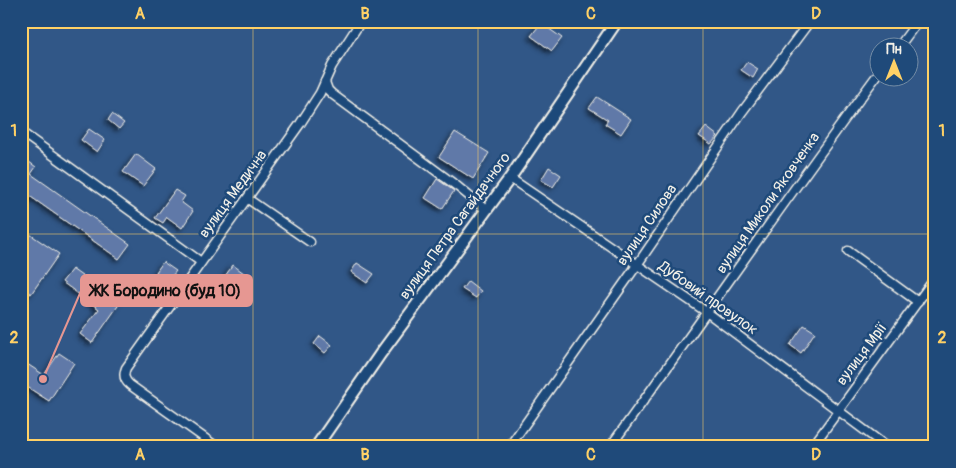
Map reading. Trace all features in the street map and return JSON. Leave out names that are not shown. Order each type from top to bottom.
[{"type":"street","name":"вулиця Медична","points":[[217,447],[130,385],[125,380],[123,374],[310,110],[332,66],[361,21]]},
{"type":"street","name":"вулиця Петра Сагайдачного","points":[[316,447],[381,353],[510,178],[617,21]]},
{"type":"street","name":"вулиця Силова","points":[[509,447],[742,112],[810,21]]},
{"type":"street","points":[[905,38],[918,21]]},
{"type":"street","points":[[324,82],[332,94],[458,187],[486,210]]},
{"type":"street","name":"вулиця Миколи Яковченка","points":[[610,447],[868,87]]},
{"type":"street","points":[[21,132],[201,262]]},
{"type":"street","name":"Дубовий провулок","points":[[510,178],[708,313],[887,447]]},
{"type":"street","points":[[248,199],[310,242]]},
{"type":"street","points":[[848,251],[918,302]]},
{"type":"street","name":"вулиця Мрії","points":[[812,447],[935,278]]},
{"type":"building","points":[[541,23],[562,38],[552,51],[531,36]]},
{"type":"building","points":[[747,62],[758,69],[753,78],[741,70]]},
{"type":"building","points":[[597,97],[631,119],[621,134],[605,124],[608,120],[589,108]]},
{"type":"building","points":[[112,114],[124,123],[119,129],[108,120]]},
{"type":"building","points":[[706,127],[718,136],[711,144],[699,136]]},
{"type":"building","points":[[89,129],[105,140],[97,152],[81,140]]},
{"type":"building","points":[[455,132],[489,153],[473,179],[439,157]]},
{"type":"building","points":[[136,154],[156,169],[143,186],[123,172]]},
{"type":"building","points":[[21,156],[36,167],[31,174],[130,244],[119,259],[21,190]]},
{"type":"building","points":[[549,167],[561,175],[553,187],[541,180]]},
{"type":"building","points":[[437,179],[454,191],[442,209],[425,198]]},
{"type":"building","points":[[175,190],[185,196],[181,202],[193,211],[182,228],[167,217],[163,223],[155,218]]},
{"type":"building","points":[[21,228],[59,254],[31,294],[21,288]]},
{"type":"building","points":[[163,262],[176,271],[168,281],[156,272]]},
{"type":"building","points":[[357,263],[374,274],[367,283],[351,272]]},
{"type":"building","points":[[233,265],[248,276],[240,288],[225,276]]},
{"type":"building","points":[[72,269],[120,303],[92,343],[80,334],[99,309],[62,282]]},
{"type":"building","points":[[468,281],[481,291],[476,298],[462,289]]},
{"type":"building","points":[[804,325],[815,332],[801,353],[790,345]]},
{"type":"building","points":[[320,336],[332,345],[325,353],[314,344]]},
{"type":"building","points":[[59,353],[74,363],[49,401],[21,383],[21,360],[44,375]]},
{"type":"place","name":"ЖК Бородино (буд 10)","points":[[43,379]]}]
